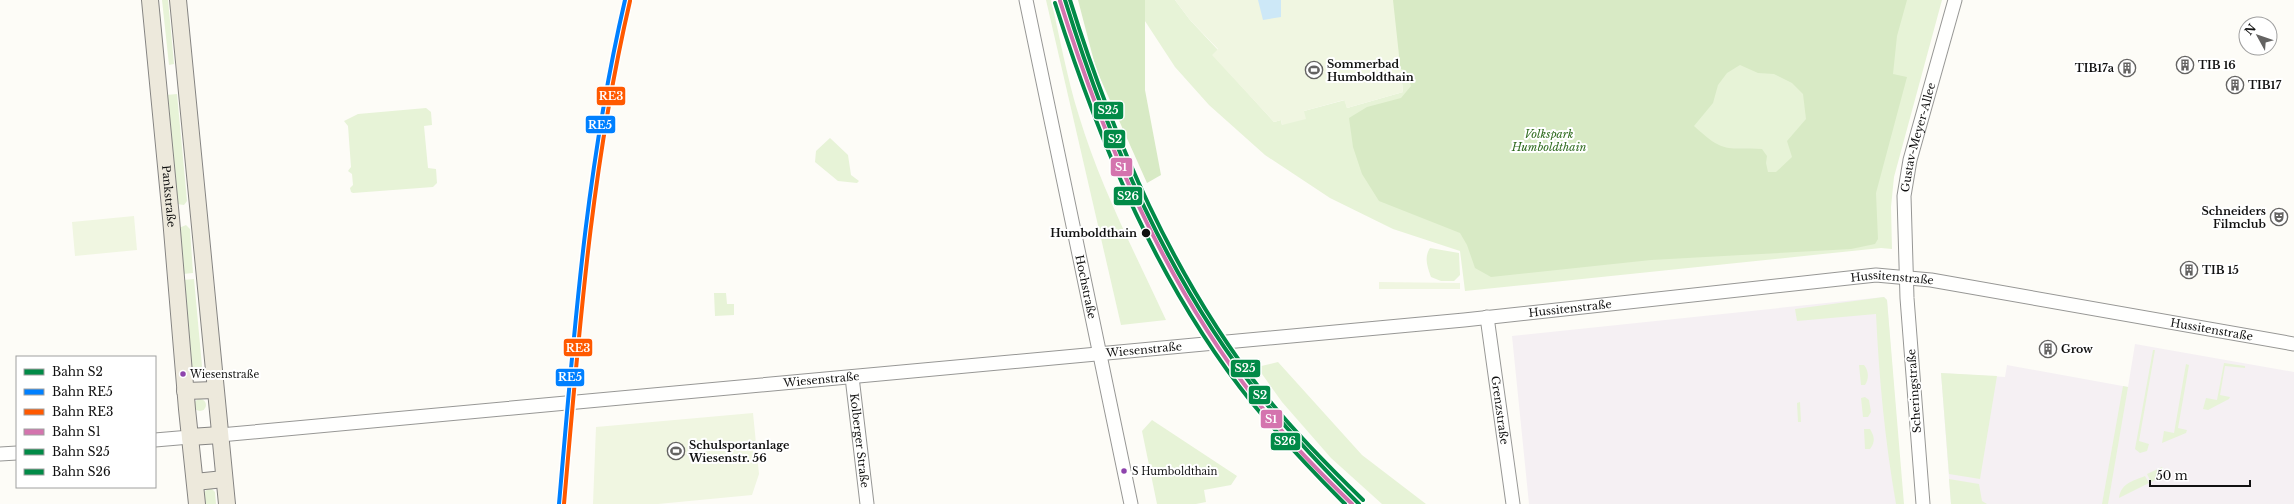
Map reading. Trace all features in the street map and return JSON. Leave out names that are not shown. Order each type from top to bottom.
[{"type":"main road","name":"Pankstraße","points":[[150,0],[172,226],[185,392],[197,504]]},
{"type":"main road","points":[[178,0],[227,504]]},
{"type":"main road","points":[[185,392],[215,390]]},
{"type":"main road","name":"Wiesenstraße","points":[[190,437],[220,435]]},
{"type":"main road","points":[[195,482],[224,480]]},
{"type":"street","name":"Hochstraße","points":[[1026,0],[1131,504]]},
{"type":"street","name":"Gustav-Meyer-Allee","points":[[1906,277],[1904,196],[1910,160],[1955,0]]},
{"type":"street","name":"Hussitenstraße","points":[[1488,317],[1884,275],[1931,280],[2294,344]]},
{"type":"street","name":"Scheringstraße","points":[[1906,277],[1923,504]]},
{"type":"street","name":"Wiesenstraße","points":[[220,435],[1488,317]]},
{"type":"street","name":"Grenzstraße","points":[[1488,317],[1513,504]]},
{"type":"street","name":"Kolberger Straße","points":[[852,377],[867,504]]},
{"type":"street","name":"Wiesenstraße","points":[[156,440],[190,437]]},
{"type":"street","points":[[0,454],[16,453]]},
{"type":"shaded area","points":[[1884,297],[1887,300],[1903,504],[1529,504],[1512,336]]},
{"type":"shaded area","points":[[2135,344],[2294,372],[2294,504],[1951,504],[1941,373],[2005,377],[2007,365],[2128,387]]},
{"type":"green space","points":[[162,0],[168,0],[174,64],[169,65]]},
{"type":"green space","points":[[1046,0],[1051,0],[1067,73],[1087,142],[1119,219],[1166,320],[1121,325]]},
{"type":"green space","points":[[1078,0],[1145,0],[1145,90],[1161,175],[1147,183],[1096,69]]},
{"type":"green space","name":"Volkspark Humboldthain","points":[[1140,0],[1175,0],[1190,20],[1218,50],[1213,55],[1274,122],[1281,120],[1282,125],[1304,111],[1345,100],[1347,108],[1403,92],[1393,0],[1942,0],[1894,177],[1891,207],[1892,249],[1881,248],[1465,291],[1460,251],[1393,229],[1330,198],[1265,155],[1209,105],[1175,67],[1143,18]]},
{"type":"green space","name":"Sommerbad Humboldthain","points":[[1175,0],[1393,0],[1403,92],[1347,108],[1344,100],[1304,111],[1306,119],[1282,125],[1281,120],[1274,122],[1212,55],[1218,49],[1190,20]]},
{"type":"green space","name":"Volkspark Humboldthain","points":[[1343,0],[1907,0],[1897,36],[1893,74],[1907,77],[1876,193],[1878,239],[1875,244],[1851,249],[1651,260],[1491,277],[1475,268],[1467,245],[1460,233],[1379,201],[1362,174],[1353,147],[1349,118],[1367,107],[1401,98],[1411,86],[1405,70],[1393,67]],"holes":[[[1740,65],[1758,73],[1774,74],[1792,83],[1803,94],[1806,119],[1787,141],[1792,157],[1776,172],[1768,172],[1766,163],[1767,156],[1762,149],[1724,147],[1712,141],[1694,126],[1713,103],[1718,85],[1727,73]]]},
{"type":"green space","points":[[177,94],[187,201],[184,205],[177,204],[166,95]]},
{"type":"green space","points":[[426,108],[431,112],[432,125],[424,126],[428,168],[436,169],[437,183],[433,187],[351,192],[350,188],[353,185],[352,174],[348,171],[351,167],[348,126],[344,121],[358,114]]},
{"type":"green space","points":[[830,138],[848,155],[851,175],[859,181],[857,183],[838,181],[815,162],[816,151]]},
{"type":"green space","points":[[134,216],[137,250],[75,256],[72,222]]},
{"type":"green space","points":[[186,225],[190,229],[193,273],[183,274],[179,228]]},
{"type":"green space","points":[[1430,248],[1459,253],[1460,275],[1454,281],[1441,281],[1431,277],[1427,266],[1427,255]]},
{"type":"green space","points":[[194,279],[203,377],[192,378],[183,280]]},
{"type":"green space","points":[[1379,282],[1460,283],[1460,289],[1379,289]]},
{"type":"green space","points":[[714,293],[726,293],[727,304],[734,304],[734,315],[715,316]]},
{"type":"green space","points":[[1884,297],[1887,300],[1904,504],[1896,504],[1892,480],[1883,409],[1876,314],[1797,321],[1795,309]]},
{"type":"green space","points":[[2153,350],[2155,350],[2139,441],[2149,444],[2147,451],[2140,453],[2135,449]]},
{"type":"green space","points":[[1278,362],[1362,455],[1426,504],[1382,504],[1331,458],[1282,402],[1257,367]]},
{"type":"green space","points":[[2224,363],[2245,366],[2245,368],[2225,366],[2220,395],[2230,397],[2229,399],[2208,410],[2203,409],[2206,398],[2217,400]]},
{"type":"green space","points":[[2186,364],[2189,365],[2178,428],[2187,430],[2186,433],[2162,443],[2164,431],[2174,433]]},
{"type":"green space","points":[[1859,365],[1864,365],[1868,372],[1868,378],[1865,385],[1861,385]]},
{"type":"green space","points":[[1941,373],[1997,376],[1980,479],[1949,474]]},
{"type":"green space","points":[[2123,386],[2128,387],[2108,504],[2102,504]]},
{"type":"green space","points":[[1865,397],[1869,400],[1871,412],[1868,417],[1863,417],[1861,398]]},
{"type":"green space","points":[[198,399],[202,399],[206,405],[202,411],[198,411],[194,407],[194,403]]},
{"type":"green space","points":[[1800,402],[1801,422],[1798,422],[1797,403]]},
{"type":"green space","name":"Schulsportanlage Wiesenstr. 56","points":[[753,413],[759,474],[752,495],[658,504],[593,504],[596,427]]},
{"type":"green space","points":[[1152,420],[1237,476],[1231,485],[1204,490],[1206,502],[1196,504],[1157,504],[1142,431]]},
{"type":"green space","points":[[1864,429],[1870,429],[1873,436],[1874,441],[1870,449],[1865,449]]},
{"type":"green space","points":[[2162,467],[2166,475],[2151,482],[2147,474]]},
{"type":"green space","points":[[2145,476],[2149,483],[2119,498],[2122,489],[2128,483]]},
{"type":"green space","points":[[1949,479],[1979,484],[1982,501],[1987,504],[1951,504]]},
{"type":"green space","points":[[208,489],[212,489],[215,492],[216,504],[205,504],[204,492]]},
{"type":"water","points":[[1258,0],[1281,0],[1281,17],[1263,20]]},
{"type":"rail line","name":"RE5","points":[[559,504],[576,314],[591,188],[600,126],[625,0]]},
{"type":"rail line","name":"S2","points":[[1065,0],[1082,53],[1122,157],[1145,208],[1197,306],[1228,352],[1272,411],[1308,452],[1359,504]]},
{"type":"rail line","name":"S25","points":[[1070,0],[1087,53],[1127,156],[1149,206],[1201,303],[1231,349],[1275,408],[1363,500]]},
{"type":"rail line","name":"RE3","points":[[564,504],[581,314],[596,189],[605,126],[630,1]]},
{"type":"rail line","name":"S1","points":[[1060,1],[1097,107],[1140,210],[1165,259],[1193,308],[1223,355],[1267,414],[1302,454],[1352,504]]},
{"type":"rail line","name":"S26","points":[[1055,3],[1092,109],[1113,161],[1136,213],[1161,263],[1189,312],[1219,359],[1253,404],[1275,430],[1345,504]]},
{"type":"place","name":"TIB 16","points":[[2185,65]]},
{"type":"place","name":"TIB17a","points":[[2127,68]]},
{"type":"place","name":"Sommerbad Humboldthain","points":[[1314,70]]},
{"type":"place","name":"TIB17","points":[[2235,85]]},
{"type":"place","name":"Schneiders Filmclub","points":[[2279,217]]},
{"type":"place","name":"Humboldthain","points":[[1146,233]]},
{"type":"place","name":"TIB 15","points":[[2189,270]]},
{"type":"place","name":"Grow","points":[[2048,349]]},
{"type":"place","name":"Wiesenstraße","points":[[183,374]]},
{"type":"place","name":"Schulsportanlage Wiesenstr. 56","points":[[676,451]]},
{"type":"place","name":"S Humboldthain","points":[[1124,471]]}]
